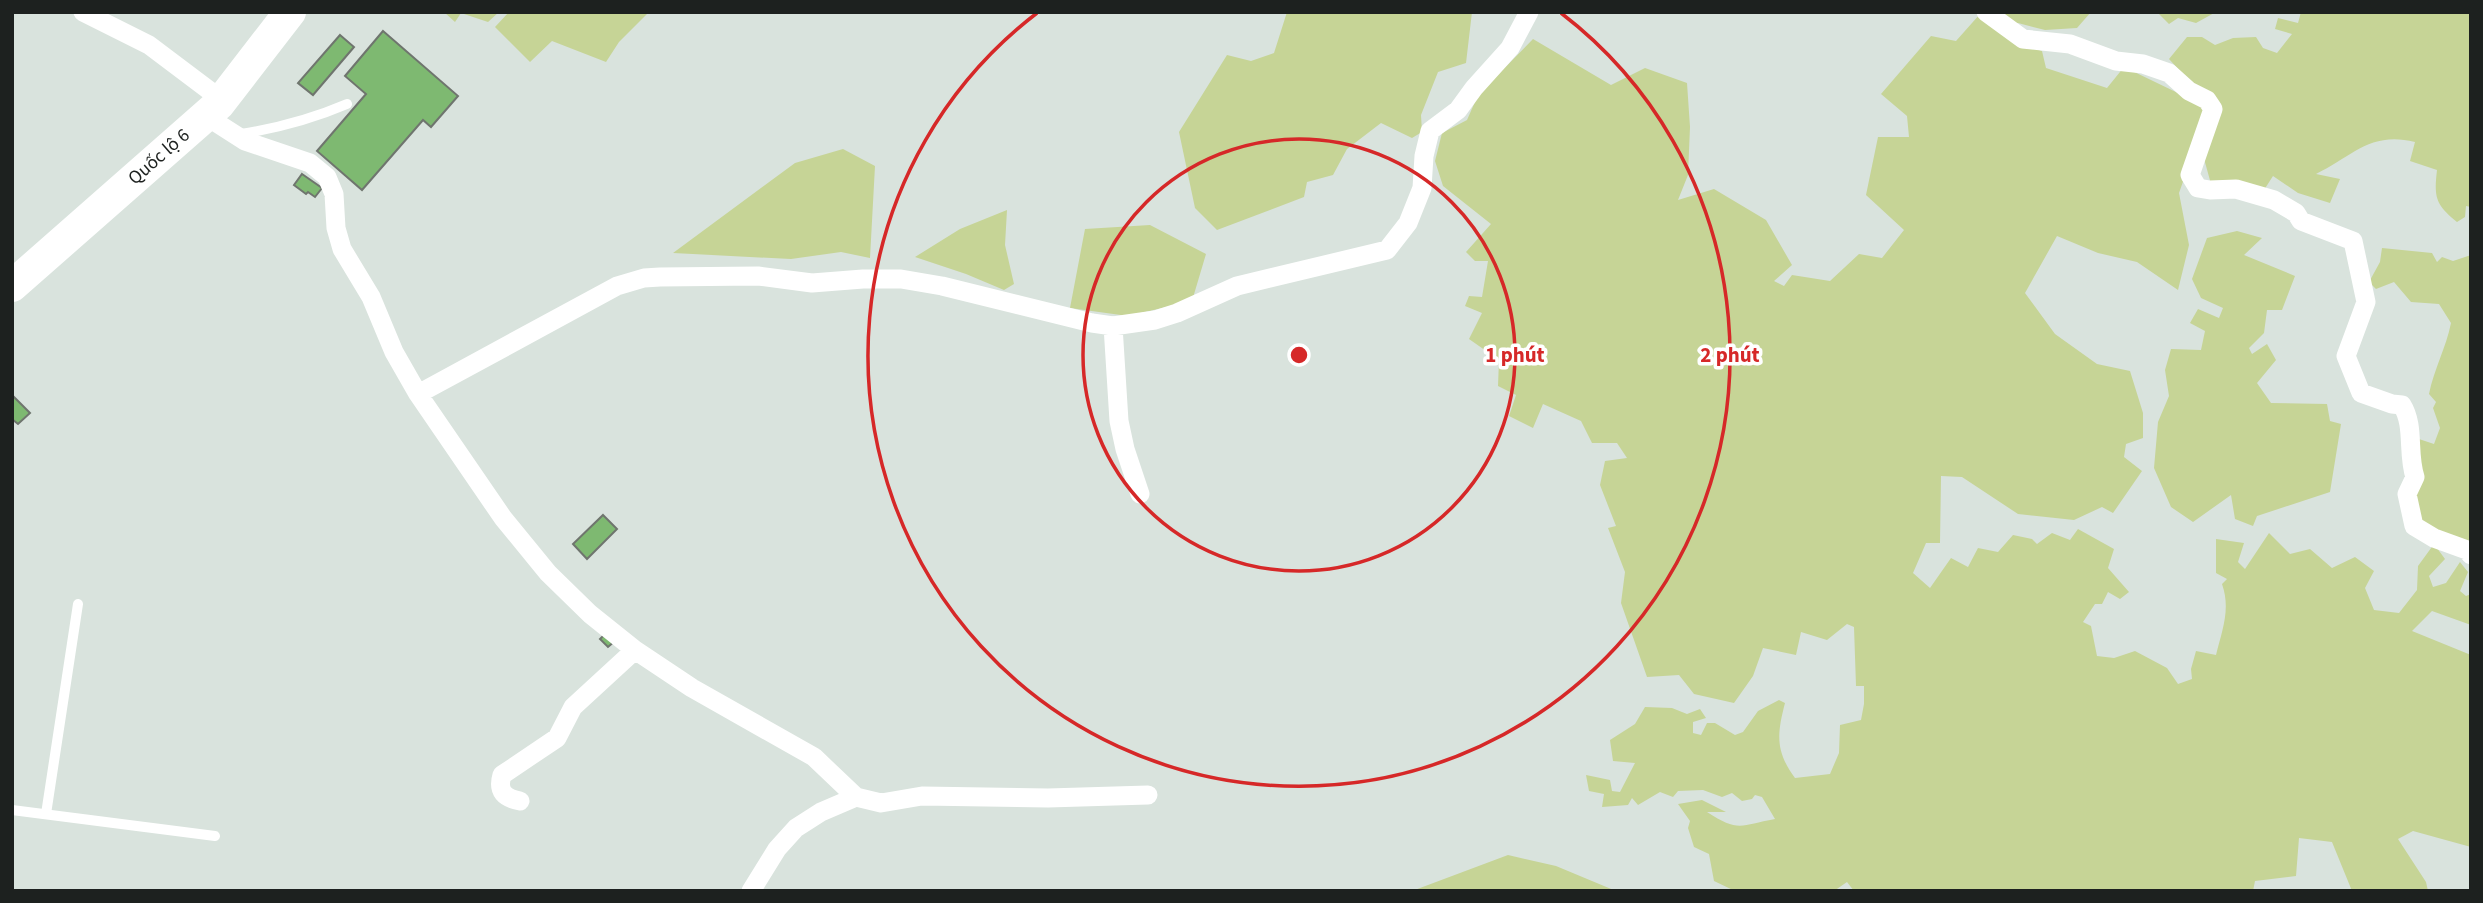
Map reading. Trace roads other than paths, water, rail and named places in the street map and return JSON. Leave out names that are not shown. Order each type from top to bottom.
[{"type":"highway","name":"Quốc lộ 6","points":[[12,286],[214,108],[290,12]]},
{"type":"street","points":[[83,12],[149,45],[214,108],[233,135],[256,146],[310,163],[327,177],[334,194],[336,228],[342,249],[367,290],[394,352],[418,394],[527,549],[583,607],[635,650],[692,688],[800,748],[830,770],[856,797],[881,803],[922,796],[1048,798],[1148,795]]},
{"type":"street","points":[[418,394],[617,286],[644,278],[758,276],[804,282],[901,279],[942,286],[1074,320],[1113,326],[1155,320],[1237,286],[1387,250],[1408,223],[1422,188],[1424,156],[1430,131],[1458,110],[1510,48],[1529,12]]},
{"type":"street","points":[[1986,12],[2023,39],[2070,44],[2116,61],[2143,64],[2169,73],[2189,91],[2207,100],[2213,109],[2190,175],[2198,188],[2236,189],[2274,200],[2296,213],[2301,221],[2353,241],[2366,302],[2346,356],[2361,393],[2402,405],[2409,416],[2410,463],[2415,477],[2407,494],[2414,526],[2434,538],[2467,550],[2471,555]]},
{"type":"street","points":[[1113,326],[1119,421],[1140,494]]},
{"type":"street","points":[[520,801],[508,799],[503,795],[499,787],[502,775],[556,738],[572,707],[635,650]]},
{"type":"street","points":[[751,891],[777,849],[796,828],[821,812],[856,797]]},
{"type":"lane","points":[[233,135],[274,129],[308,120],[347,104]]},
{"type":"lane","points":[[46,814],[78,604]]},
{"type":"lane","points":[[12,810],[215,836]]}]
